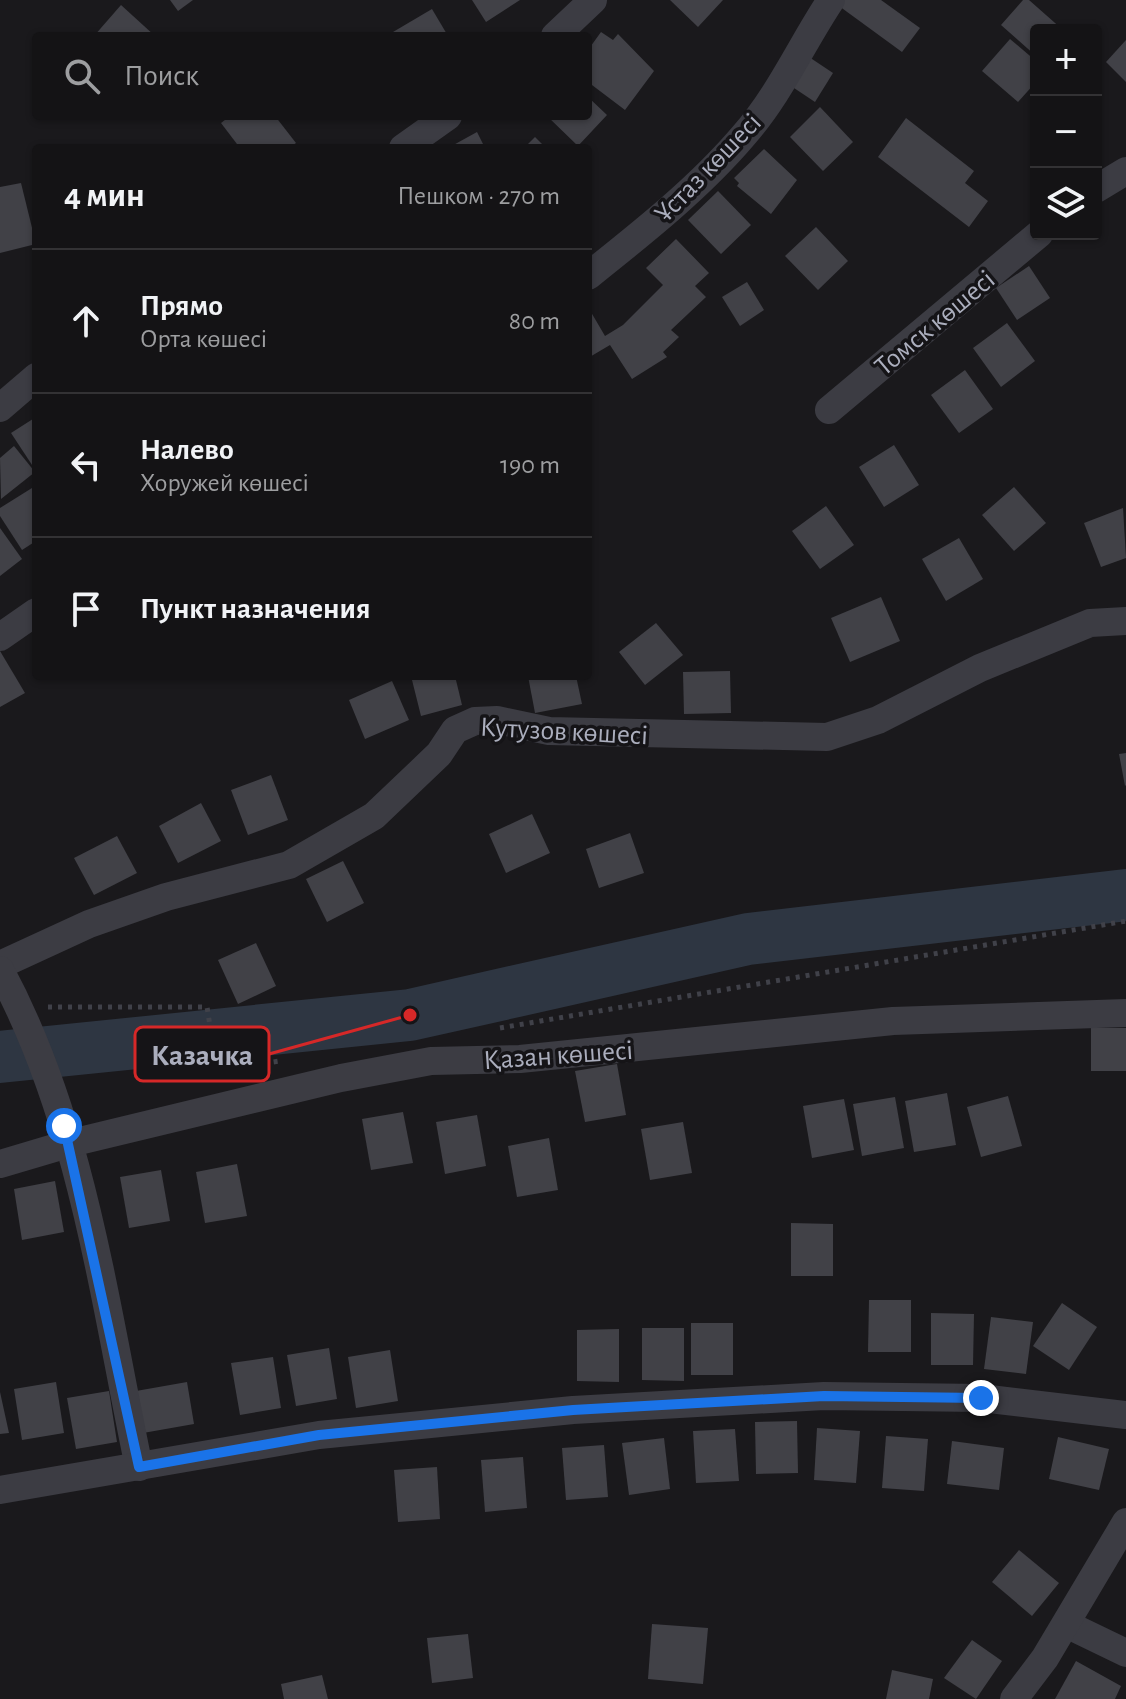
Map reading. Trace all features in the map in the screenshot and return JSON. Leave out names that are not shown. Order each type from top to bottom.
[{"type":"street","name":"Ұстаз көшесі","points":[[592,273],[656,221],[744,136],[783,84],[831,0]]},
{"type":"street","points":[[559,32],[585,3]]},
{"type":"street","points":[[409,144],[442,120]]},
{"type":"street","points":[[1102,185],[1126,171]]},
{"type":"street","name":"Томск көшесі","points":[[829,410],[1032,240]]},
{"type":"street","points":[[0,408],[32,380]]},
{"type":"street","points":[[0,637],[32,615]]},
{"type":"street","name":"Кутузов көшесі","points":[[0,968],[89,924],[153,902],[289,865],[374,816],[439,754],[455,730],[475,721],[497,720],[549,731],[827,737],[878,720],[980,668],[1090,623],[1126,621]]},
{"type":"street","points":[[0,968],[23,1013],[68,1135],[139,1467]]},
{"type":"street","name":"Қазан көшесі","points":[[0,1164],[68,1135],[431,1061],[520,1059],[893,1021],[1126,1013]]},
{"type":"street","points":[[0,1490],[319,1435],[573,1410],[824,1396],[981,1398],[1126,1415]]},
{"type":"street","points":[[1014,1699],[1066,1624],[1126,1522]]},
{"type":"street","points":[[1066,1624],[1126,1653]]},
{"type":"path","points":[[490,1030],[1126,921]]},
{"type":"path","points":[[23,1013],[207,1007],[217,1070],[293,1059]]},
{"type":"building","points":[[170,0],[193,0],[178,11]]},
{"type":"building","points":[[472,0],[520,0],[486,22]]},
{"type":"building","points":[[670,0],[723,0],[698,27]]},
{"type":"building","points":[[843,0],[881,0],[920,28],[902,52],[839,6]]},
{"type":"building","points":[[1023,0],[1029,0],[1056,24],[1030,24],[1030,51],[1001,25]]},
{"type":"building","points":[[121,5],[151,32],[97,32]]},
{"type":"building","points":[[432,9],[446,32],[393,32]]},
{"type":"building","points":[[601,32],[613,40],[618,34],[654,71],[625,110],[592,85],[592,44]]},
{"type":"building","points":[[1010,39],[1030,56],[1030,89],[1018,102],[982,71]]},
{"type":"building","points":[[1126,40],[1126,82],[1106,62]]},
{"type":"building","points":[[809,57],[833,73],[815,102],[791,86]]},
{"type":"building","points":[[592,101],[607,115],[580,144],[576,144],[551,120],[592,120]]},
{"type":"building","points":[[820,107],[853,142],[823,171],[790,137]]},
{"type":"building","points":[[906,118],[974,171],[965,183],[988,201],[969,227],[878,157]]},
{"type":"building","points":[[225,120],[278,120],[296,143],[237,144],[221,123]]},
{"type":"building","points":[[477,132],[483,144],[455,144]]},
{"type":"building","points":[[535,137],[542,144],[528,144]]},
{"type":"building","points":[[764,149],[797,180],[771,214],[737,186],[739,183],[734,178]]},
{"type":"building","points":[[21,183],[32,228],[32,245],[0,253],[0,187]]},
{"type":"building","points":[[718,191],[751,225],[721,254],[688,220]]},
{"type":"building","points":[[816,227],[848,261],[818,290],[785,256]]},
{"type":"building","points":[[676,239],[709,273],[695,286],[706,297],[671,330],[679,337],[663,352],[667,357],[632,379],[610,345],[592,356],[592,314],[605,336],[623,325],[663,285],[646,268]]},
{"type":"building","points":[[1029,266],[1050,298],[1017,320],[996,288]]},
{"type":"building","points":[[747,282],[764,310],[740,326],[722,297]]},
{"type":"building","points":[[1007,323],[1035,361],[1001,387],[973,348]]},
{"type":"building","points":[[965,370],[993,409],[959,433],[931,395]]},
{"type":"building","points":[[32,420],[32,465],[11,433]]},
{"type":"building","points":[[894,445],[919,485],[884,507],[859,467]]},
{"type":"building","points":[[14,446],[32,468],[32,474],[1,499],[0,458]]},
{"type":"building","points":[[1014,487],[1046,523],[1014,551],[982,515]]},
{"type":"building","points":[[32,488],[32,544],[22,550],[0,516],[0,508]]},
{"type":"building","points":[[826,506],[854,545],[820,569],[792,531]]},
{"type":"building","points":[[1123,508],[1126,558],[1101,567],[1084,523]]},
{"type":"building","points":[[0,528],[22,559],[0,576]]},
{"type":"building","points":[[959,538],[983,579],[946,601],[922,559]]},
{"type":"building","points":[[881,597],[900,641],[850,662],[831,618]]},
{"type":"building","points":[[656,623],[683,655],[645,685],[619,652]]},
{"type":"building","points":[[0,651],[25,693],[0,707]]},
{"type":"building","points":[[730,671],[731,713],[684,714],[683,672]]},
{"type":"building","points":[[412,680],[456,680],[462,705],[421,716]]},
{"type":"building","points":[[529,680],[577,680],[582,704],[535,713]]},
{"type":"building","points":[[392,681],[409,720],[365,739],[349,700]]},
{"type":"building","points":[[1126,753],[1126,785],[1125,786],[1119,754]]},
{"type":"building","points":[[271,775],[288,820],[248,835],[231,790]]},
{"type":"building","points":[[201,803],[221,841],[178,863],[159,826]]},
{"type":"building","points":[[532,814],[550,853],[506,873],[489,834]]},
{"type":"building","points":[[630,833],[644,873],[599,888],[586,849]]},
{"type":"building","points":[[117,836],[137,873],[94,895],[74,858]]},
{"type":"building","points":[[343,861],[364,903],[327,922],[306,879]]},
{"type":"building","points":[[256,943],[276,986],[238,1004],[218,960]]},
{"type":"building","points":[[1091,1028],[1126,1028],[1126,1071],[1091,1071]]},
{"type":"building","points":[[617,1064],[626,1115],[585,1122],[575,1071]]},
{"type":"building","points":[[947,1093],[956,1145],[914,1152],[905,1101]]},
{"type":"building","points":[[1008,1096],[1022,1146],[981,1157],[967,1107]]},
{"type":"building","points":[[895,1097],[904,1148],[862,1156],[853,1104]]},
{"type":"building","points":[[844,1099],[854,1150],[812,1158],[803,1106]]},
{"type":"building","points":[[403,1112],[413,1163],[371,1170],[362,1119]]},
{"type":"building","points":[[477,1115],[486,1166],[445,1174],[436,1122]]},
{"type":"building","points":[[683,1122],[692,1173],[650,1180],[641,1129]]},
{"type":"building","points":[[549,1138],[558,1190],[517,1197],[508,1146]]},
{"type":"building","points":[[237,1164],[247,1216],[205,1223],[196,1172]]},
{"type":"building","points":[[161,1170],[170,1221],[129,1228],[120,1177]]},
{"type":"building","points":[[55,1181],[64,1232],[22,1240],[14,1189]]},
{"type":"building","points":[[791,1223],[833,1224],[833,1276],[791,1276]]},
{"type":"building","points":[[869,1300],[911,1300],[911,1352],[868,1352]]},
{"type":"building","points":[[1062,1303],[1097,1327],[1069,1370],[1033,1346]]},
{"type":"building","points":[[931,1313],[974,1314],[973,1365],[931,1365]]},
{"type":"building","points":[[991,1317],[1033,1322],[1026,1374],[984,1369]]},
{"type":"building","points":[[691,1323],[733,1323],[733,1375],[691,1375]]},
{"type":"building","points":[[642,1328],[684,1328],[684,1381],[642,1380]]},
{"type":"building","points":[[619,1329],[619,1382],[577,1381],[577,1330]]},
{"type":"building","points":[[329,1348],[337,1399],[296,1406],[287,1355]]},
{"type":"building","points":[[390,1350],[398,1401],[356,1408],[348,1357]]},
{"type":"building","points":[[273,1357],[281,1408],[240,1415],[231,1363]]},
{"type":"building","points":[[56,1382],[64,1433],[22,1440],[14,1389]]},
{"type":"building","points":[[187,1382],[194,1424],[143,1433],[136,1391]]},
{"type":"building","points":[[109,1391],[117,1442],[76,1449],[67,1398]]},
{"type":"building","points":[[0,1392],[9,1433],[0,1434]]},
{"type":"building","points":[[797,1421],[798,1473],[756,1474],[755,1422]]},
{"type":"building","points":[[817,1428],[860,1431],[856,1483],[814,1480]]},
{"type":"building","points":[[735,1429],[739,1481],[696,1483],[693,1431]]},
{"type":"building","points":[[886,1436],[928,1439],[924,1491],[882,1488]]},
{"type":"building","points":[[1058,1437],[1109,1449],[1099,1490],[1049,1479]]},
{"type":"building","points":[[664,1438],[670,1489],[629,1495],[622,1443]]},
{"type":"building","points":[[952,1441],[1004,1448],[999,1490],[947,1484]]},
{"type":"building","points":[[604,1445],[608,1497],[566,1500],[562,1448]]},
{"type":"building","points":[[523,1457],[527,1508],[485,1512],[481,1460]]},
{"type":"building","points":[[437,1467],[440,1519],[398,1522],[394,1470]]},
{"type":"building","points":[[1019,1550],[1059,1583],[1032,1616],[992,1582]]},
{"type":"building","points":[[652,1624],[708,1628],[703,1684],[648,1679]]},
{"type":"building","points":[[468,1634],[473,1678],[432,1683],[427,1638]]},
{"type":"building","points":[[972,1640],[1002,1661],[976,1699],[944,1678]]},
{"type":"building","points":[[1076,1661],[1121,1686],[1115,1699],[1055,1699]]},
{"type":"building","points":[[892,1670],[933,1679],[929,1699],[886,1699]]},
{"type":"building","points":[[322,1675],[328,1699],[284,1699],[281,1684]]},
{"type":"waterway","points":[[0,1057],[410,1015],[748,939],[1126,895]]},
{"type":"place","name":"Казачка","points":[[410,1015]]},
{"type":"route","points":[[64,1126],[71,1143],[139,1467],[319,1435],[573,1410],[824,1396],[981,1398]]}]
